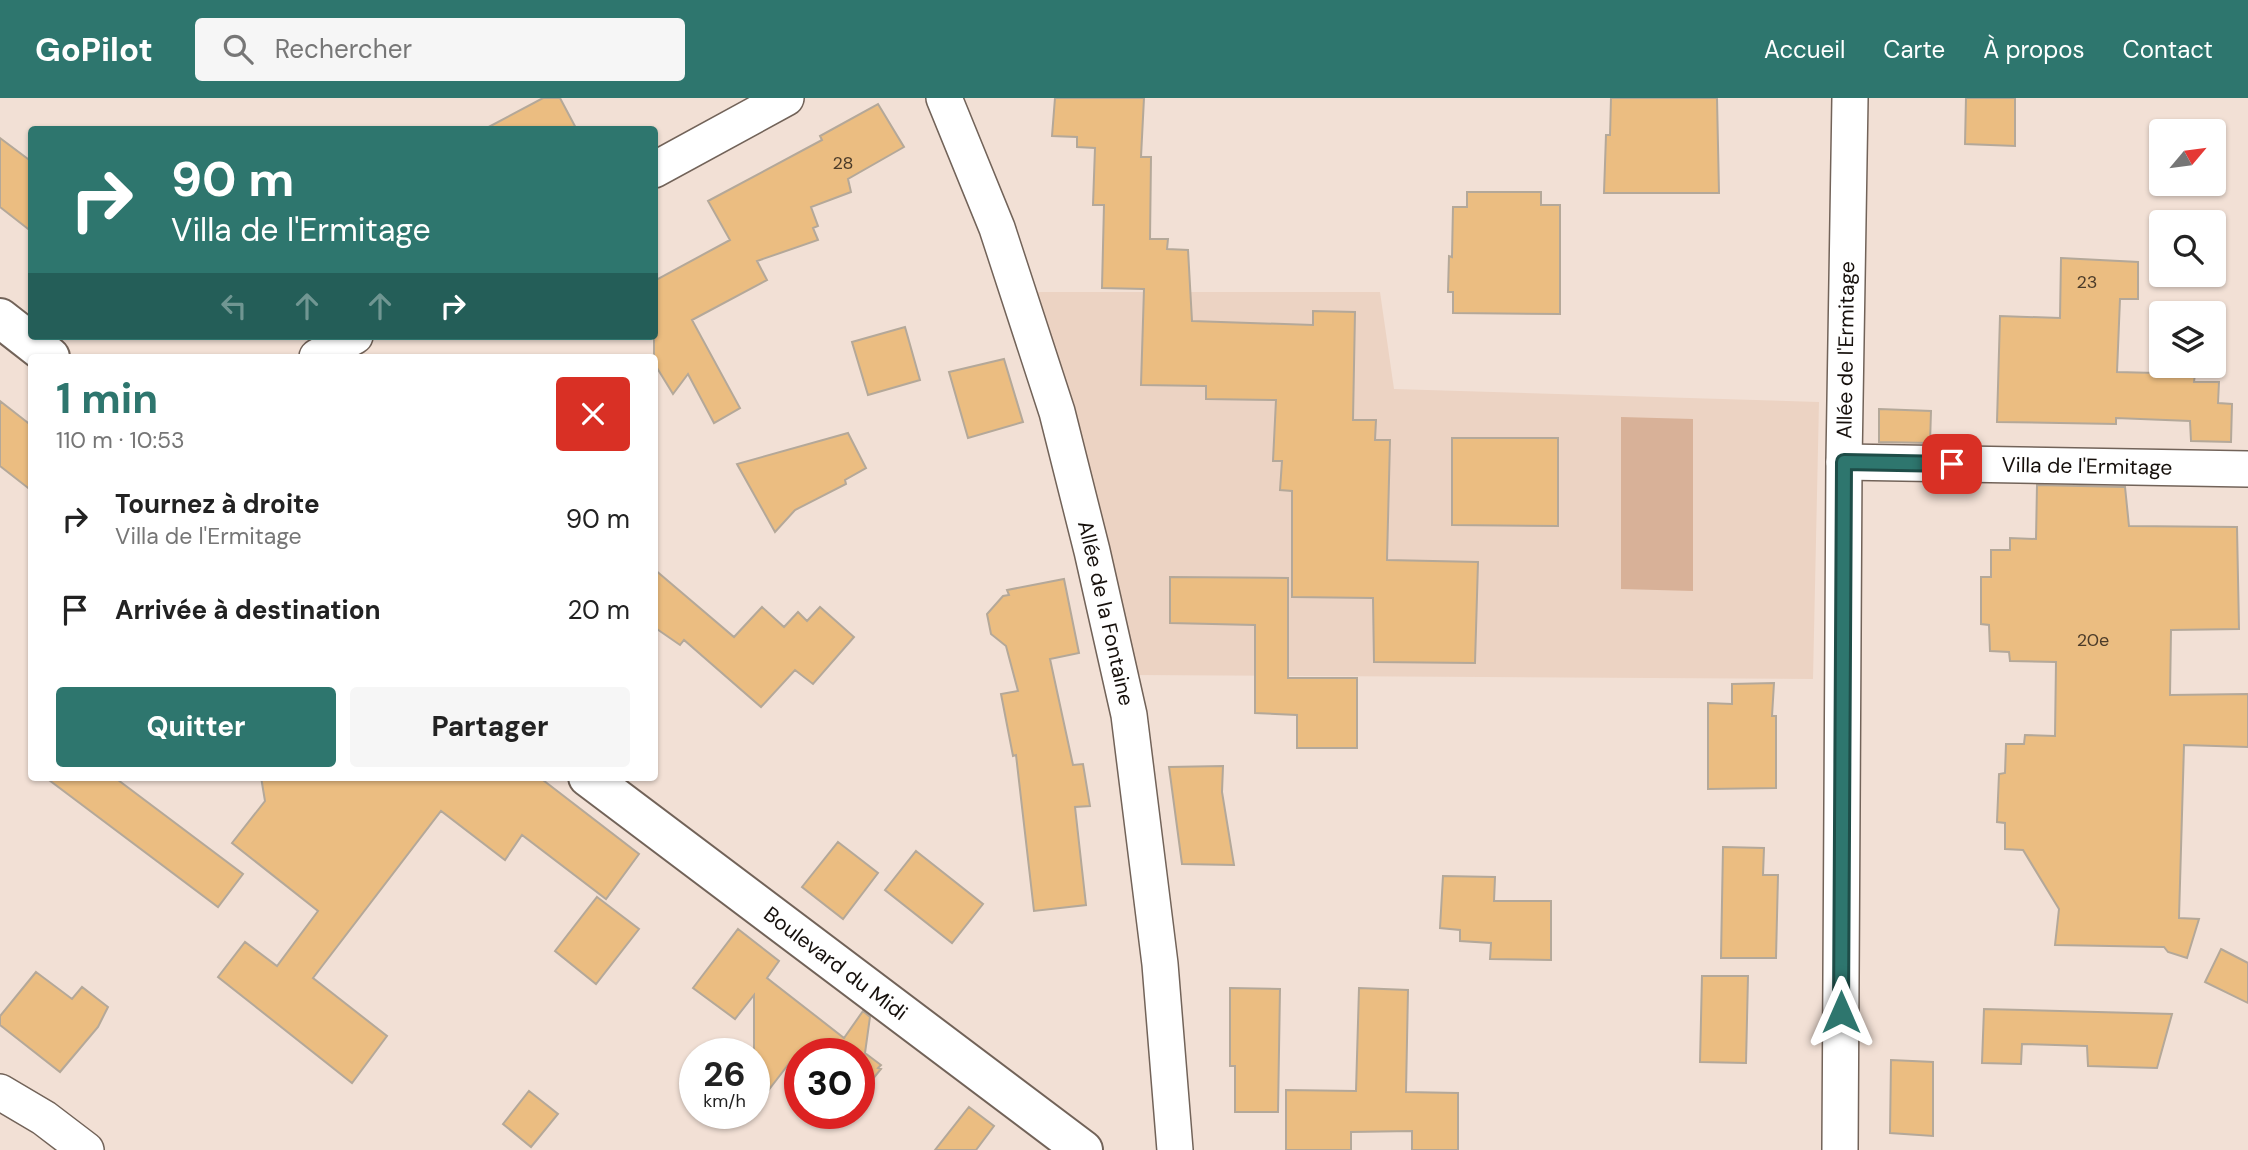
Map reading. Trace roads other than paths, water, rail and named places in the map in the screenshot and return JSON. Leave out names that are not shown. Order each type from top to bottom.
[{"type":"street","points":[[658,168],[786,98]]},
{"type":"street","name":"Allée de la Fontaine","points":[[944,98],[997,228],[1057,412],[1129,715],[1160,964],[1175,1150]]},
{"type":"street","name":"Allée de l'Ermitage","points":[[1840,1150],[1844,462],[1850,98]]},
{"type":"street","points":[[0,318],[28,340]]},
{"type":"street","points":[[28,340],[46,354]]},
{"type":"street","points":[[322,354],[348,340]]},
{"type":"street","name":"Villa de l'Ermitage","points":[[1844,462],[2248,469]]},
{"type":"street","name":"Boulevard du Midi","points":[[593,781],[1083,1150]]},
{"type":"street","points":[[0,1092],[43,1134],[86,1150]]}]
